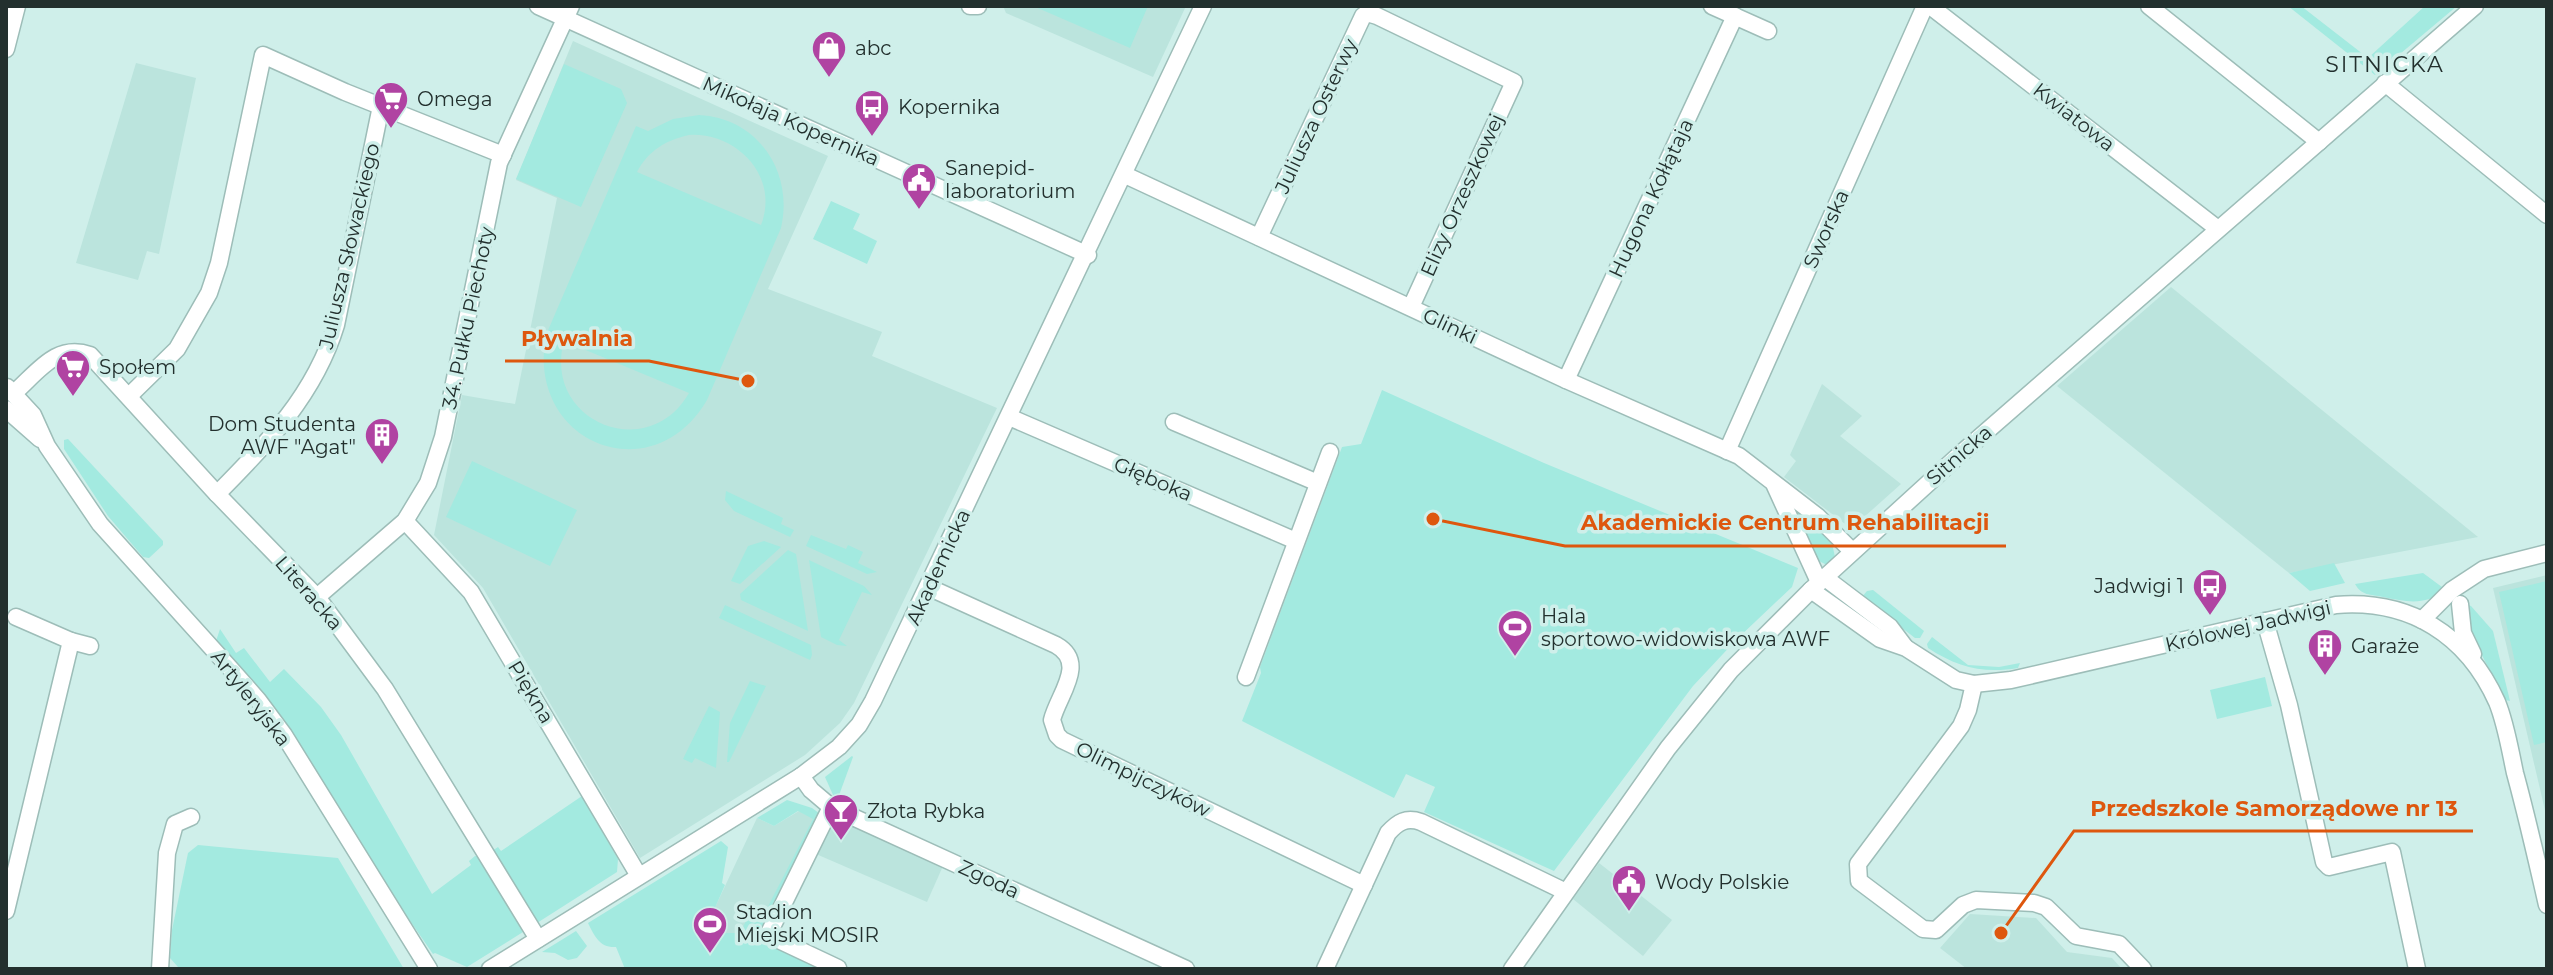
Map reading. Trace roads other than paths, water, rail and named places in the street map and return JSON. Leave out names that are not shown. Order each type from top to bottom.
[{"type":"street","points":[[6,49],[17,6]]},
{"type":"street","name":"Mikołaja Kopernika","points":[[538,6],[568,12],[1088,255]]},
{"type":"street","points":[[970,6],[977,6]]},
{"type":"street","name":"Akademicka","points":[[490,969],[801,776],[839,747],[859,725],[1088,255],[1203,6]]},
{"type":"street","points":[[1712,6],[1768,31]]},
{"type":"street","name":"Kwiatowa","points":[[1928,6],[2218,229]]},
{"type":"street","name":"Sworska","points":[[1727,451],[1928,6]]},
{"type":"street","points":[[2149,6],[2319,142]]},
{"type":"street","name":"Sitnicka","points":[[1512,969],[1564,891],[1700,708],[1731,670],[1818,583],[2475,6]]},
{"type":"street","name":"34. Pułku Piechoty","points":[[317,597],[405,521],[428,483],[443,437],[503,155],[568,12]]},
{"type":"street","name":"Juliusza Osterwy","points":[[1259,237],[1367,13],[1514,82]]},
{"type":"street","name":"Hugona Kołłątaja","points":[[1566,380],[1735,16]]},
{"type":"street","points":[[129,396],[177,349],[209,293],[219,263],[263,55],[503,155]]},
{"type":"street","name":"Elizy Orzeszkowej","points":[[1411,307],[1514,82]]},
{"type":"street","points":[[2385,83],[2547,215]]},
{"type":"street","name":"Juliusza Słowackiego","points":[[217,494],[280,428],[312,381],[328,350],[336,325],[381,106]]},
{"type":"street","name":"Glinki","points":[[1125,175],[1566,380],[1739,456],[1817,516],[1852,551]]},
{"type":"street","name":"Literacka","points":[[10,389],[59,353],[72,350],[90,355],[217,494],[317,597],[385,689],[538,939]]},
{"type":"street","name":"Artyleryjska","points":[[10,389],[33,415],[47,446],[100,524],[258,700],[284,735],[429,969]]},
{"type":"street","name":"Artyleryjska","points":[[6,409],[47,446]]},
{"type":"street","name":"Głęboka","points":[[1009,417],[1296,541]]},
{"type":"street","points":[[1174,422],[1318,483]]},
{"type":"street","points":[[1246,677],[1330,452]]},
{"type":"street","name":"Glinki","points":[[1773,481],[1818,583]]},
{"type":"street","name":"Piękna","points":[[405,521],[471,592],[639,876]]},
{"type":"street","points":[[2422,620],[2452,590],[2489,567],[2547,553]]},
{"type":"street","points":[[2441,630],[2460,604],[2471,579]]},
{"type":"street","points":[[1818,583],[1880,639],[1906,648],[1956,680],[1974,684],[1961,726],[1858,864],[1859,881],[1923,929],[1936,930],[1963,905],[1976,900],[2042,905],[2076,936],[2122,945],[2143,969]]},
{"type":"street","name":"Olimpijczyków","points":[[928,587],[1068,653],[1073,668],[1052,720],[1062,740],[1364,885]]},
{"type":"street","name":"Królowej Jadwigi","points":[[1974,684],[2011,680],[2350,604],[2382,608],[2422,620],[2461,646],[2482,673],[2498,705],[2547,905]]},
{"type":"street","points":[[2460,604],[2463,633],[2482,673]]},
{"type":"street","points":[[16,617],[90,646]]},
{"type":"street","points":[[2265,621],[2289,705],[2324,862],[2329,867],[2392,852],[2417,969]]},
{"type":"street","points":[[6,911],[71,641]]},
{"type":"street","name":"Zgoda","points":[[801,776],[811,790],[831,807],[1186,969]]},
{"type":"street","points":[[831,807],[768,935],[838,968]]},
{"type":"street","points":[[160,969],[167,853],[175,824],[191,817]]},
{"type":"street","points":[[1325,969],[1388,833],[1405,820],[1421,822],[1564,891]]},
{"type":"place","name":"abc","points":[[829,79]]},
{"type":"place","name":"Omega","points":[[391,130]]},
{"type":"place","name":"Kopernika","points":[[872,138]]},
{"type":"place","name":"Sanepid- laboratorium","points":[[919,211]]},
{"type":"place","name":"Pływalnia","points":[[748,381]]},
{"type":"place","name":"Społem","points":[[73,398]]},
{"type":"place","name":"Dom Studenta AWF \"Agat\"","points":[[382,466]]},
{"type":"place","name":"Akademickie Centrum Rehabilitacji","points":[[1433,519]]},
{"type":"place","name":"Jadwigi 1","points":[[2210,617]]},
{"type":"place","name":"Hala sportowo-widowiskowa AWF","points":[[1515,658]]},
{"type":"place","name":"Garaże","points":[[2325,677]]},
{"type":"place","name":"Złota Rybka","points":[[841,842]]},
{"type":"place","name":"Wody Polskie","points":[[1629,913]]},
{"type":"place","name":"Przedszkole Samorządowe nr 13","points":[[2001,933]]},
{"type":"place","name":"Stadion Miejski MOSIR","points":[[710,955]]},
{"type":"district","name":"SITNICKA","points":[[2385,64]]}]
